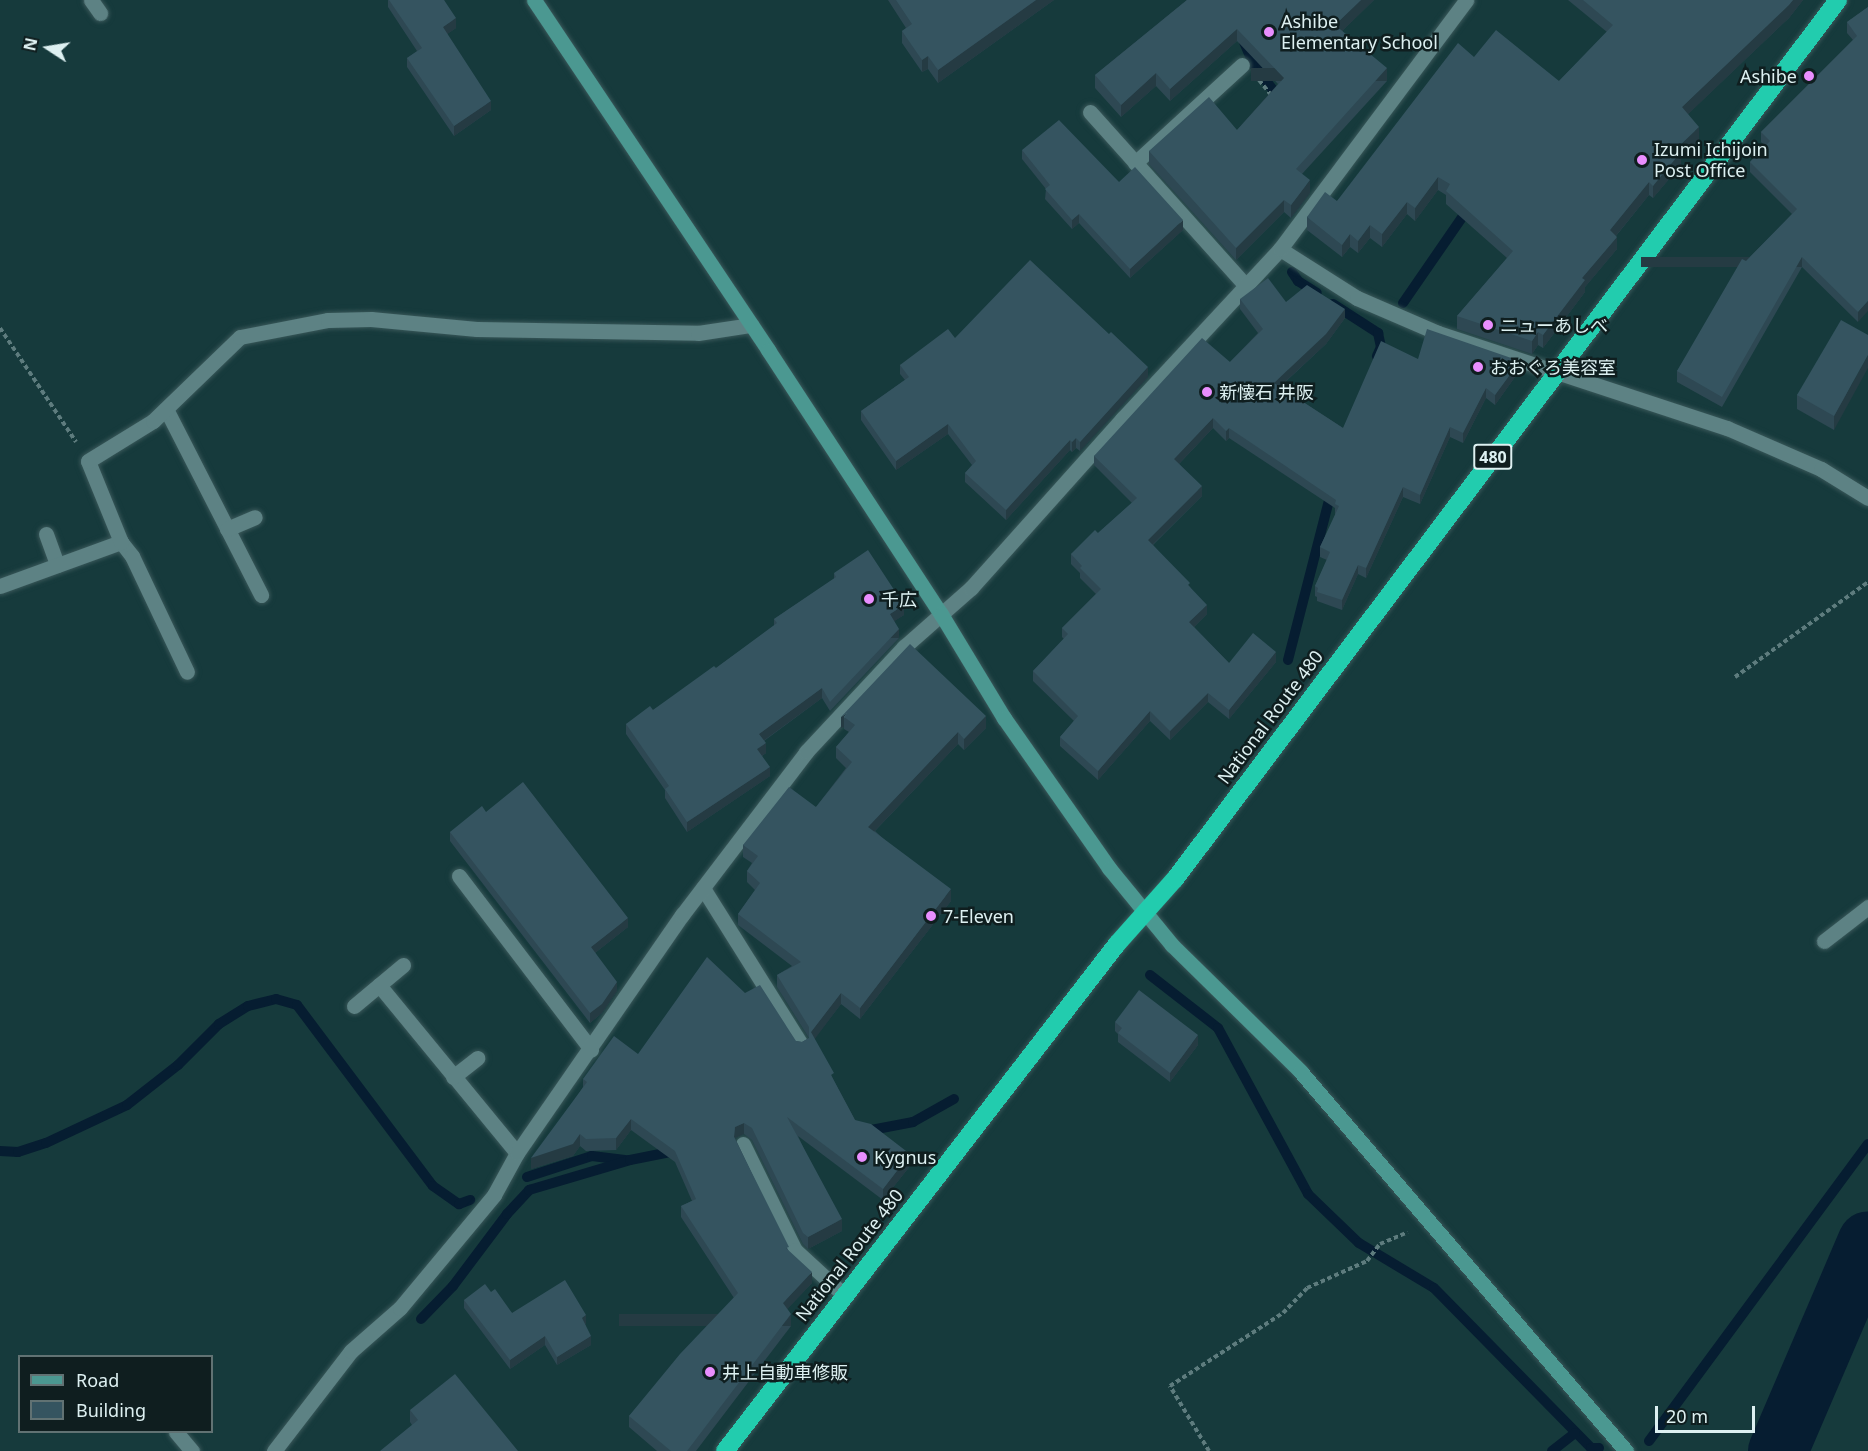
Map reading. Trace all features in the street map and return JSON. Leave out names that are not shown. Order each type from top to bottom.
[{"type":"highway","name":"National Route 480","points":[[725,1451],[1117,944],[1175,879],[1838,0]]},
{"type":"street","points":[[92,0],[100,13]]},
{"type":"street","points":[[534,0],[751,324],[941,614],[1004,718],[1109,868],[1172,945],[1300,1071],[1625,1450]]},
{"type":"street","points":[[274,1451],[351,1351],[400,1308],[494,1195],[517,1154],[703,888],[806,752],[904,647],[971,588],[1122,419],[1280,249],[1466,0]]},
{"type":"street","points":[[1135,163],[1242,65]]},
{"type":"street","points":[[1089,112],[1246,286]]},
{"type":"street","points":[[1280,249],[1357,298],[1438,333],[1727,428],[1821,469],[1868,498]]},
{"type":"street","points":[[188,672],[132,556],[121,542],[88,461],[153,421],[240,337],[328,320],[371,320],[477,329],[698,333],[751,324]]},
{"type":"street","points":[[166,409],[261,595]]},
{"type":"street","points":[[227,529],[255,517]]},
{"type":"street","points":[[46,534],[57,565]]},
{"type":"street","points":[[0,586],[121,542]]},
{"type":"street","points":[[459,876],[591,1049]]},
{"type":"street","points":[[703,888],[801,1044]]},
{"type":"street","points":[[1824,940],[1868,908]]},
{"type":"street","points":[[354,1006],[403,965]]},
{"type":"street","points":[[379,986],[517,1154]]},
{"type":"street","points":[[453,1077],[477,1058]]},
{"type":"street","points":[[743,1144],[795,1250],[844,1295]]},
{"type":"street","points":[[178,1433],[192,1451]]},
{"type":"path","points":[[1258,78],[1276,102]]},
{"type":"path","points":[[0,328],[88,461]]},
{"type":"path","points":[[1736,677],[1868,582]]},
{"type":"path","points":[[1209,1451],[1170,1386],[1283,1313],[1307,1288],[1367,1261],[1380,1244]]},
{"type":"building","points":[[389,0],[444,0],[456,18],[443,27],[491,101],[454,126],[407,58],[422,48]]},
{"type":"building","points":[[896,0],[1036,0],[938,70],[928,56],[922,60],[902,31],[912,24]]},
{"type":"building","points":[[1187,0],[1361,0],[1335,25],[1387,68],[1296,169],[1310,180],[1291,205],[1284,200],[1236,248],[1149,151],[1209,97],[1237,130],[1284,78],[1237,29],[1170,89],[1156,73],[1121,105],[1095,75]]},
{"type":"building","points":[[1583,0],[1793,0],[1682,107],[1699,127],[1677,148],[1681,152],[1653,186],[1649,182],[1610,230],[1617,237],[1582,278],[1585,280],[1543,335],[1538,332],[1532,341],[1457,316],[1513,251],[1446,191],[1450,184],[1438,177],[1415,208],[1407,202],[1382,234],[1370,225],[1358,241],[1350,234],[1342,245],[1307,217],[1325,192],[1337,201],[1458,43],[1474,57],[1496,30],[1559,81],[1613,25]]},
{"type":"building","points":[[1868,7],[1868,301],[1858,312],[1802,257],[1722,397],[1677,371],[1742,259],[1746,261],[1797,209],[1750,162],[1770,141],[1761,132],[1857,36],[1847,22]]},
{"type":"building","points":[[1059,120],[1119,182],[1135,167],[1183,220],[1130,269],[1079,214],[1072,220],[1045,189],[1050,185],[1022,150]]},
{"type":"building","points":[[1030,260],[1148,367],[1080,442],[1076,438],[1072,442],[1070,440],[1006,510],[965,473],[976,461],[948,424],[896,461],[861,411],[909,377],[900,365],[948,329],[955,338]]},
{"type":"building","points":[[1268,278],[1286,302],[1307,285],[1345,309],[1326,334],[1274,383],[1343,428],[1381,341],[1418,359],[1427,329],[1520,361],[1495,395],[1486,388],[1463,433],[1450,427],[1420,495],[1403,487],[1366,568],[1358,565],[1342,600],[1317,592],[1318,588],[1315,586],[1330,552],[1320,547],[1339,506],[1335,504],[1336,500],[1229,428],[1226,431],[1213,418],[1174,459],[1202,486],[1148,540],[1190,583],[1188,585],[1207,605],[1189,622],[1229,663],[1253,633],[1276,652],[1229,710],[1208,693],[1170,731],[1150,711],[1098,771],[1060,737],[1078,716],[1033,671],[1068,634],[1062,628],[1101,589],[1080,568],[1082,566],[1071,554],[1095,530],[1098,533],[1137,498],[1094,456],[1202,338],[1230,362],[1263,329],[1240,299]]},
{"type":"building","points":[[1841,320],[1868,335],[1868,355],[1834,416],[1797,395]]},
{"type":"building","points":[[868,550],[904,605],[890,614],[899,629],[830,702],[822,688],[759,734],[766,743],[757,749],[770,767],[687,822],[665,789],[669,786],[626,724],[650,706],[653,710],[714,666],[716,668],[777,623],[774,619],[836,577],[834,573]]},
{"type":"building","points":[[910,644],[986,716],[964,739],[958,732],[868,827],[951,889],[860,1008],[841,993],[811,1032],[834,1073],[831,1075],[855,1120],[871,1124],[910,1154],[883,1189],[787,1117],[842,1219],[808,1237],[803,1233],[752,1128],[744,1123],[735,1127],[734,1137],[789,1247],[786,1248],[812,1272],[783,1303],[791,1314],[687,1451],[671,1451],[629,1416],[680,1354],[738,1293],[681,1206],[696,1199],[675,1151],[631,1119],[616,1138],[586,1139],[580,1134],[573,1144],[531,1158],[587,1082],[583,1079],[614,1036],[638,1054],[707,957],[745,993],[760,985],[796,1041],[802,1042],[809,1038],[809,1027],[777,975],[801,962],[738,914],[760,883],[747,871],[758,856],[743,845],[789,787],[816,807],[852,762],[836,747],[855,725],[844,717],[847,713],[841,717]]},
{"type":"building","points":[[523,782],[628,918],[591,947],[617,982],[602,1004],[590,1013],[450,832],[482,806],[486,812]]},
{"type":"building","points":[[1139,990],[1198,1035],[1170,1073],[1118,1033],[1122,1028],[1115,1022]]},
{"type":"building","points":[[565,1280],[586,1315],[582,1318],[591,1336],[557,1357],[545,1336],[510,1360],[464,1300],[485,1284],[491,1292],[495,1289],[512,1313]]},
{"type":"building","points":[[455,1374],[518,1451],[380,1451],[418,1420],[410,1410]]},
{"type":"waterway","points":[[1244,42],[1254,65],[1280,99]]},
{"type":"waterway","points":[[1403,303],[1470,206]]},
{"type":"waterway","points":[[1292,272],[1298,281],[1317,293]]},
{"type":"waterway","points":[[1333,304],[1378,333],[1381,347],[1377,356]]},
{"type":"waterway","points":[[1288,660],[1331,492]]},
{"type":"waterway","points":[[1150,975],[1218,1028],[1308,1194],[1359,1243],[1434,1288],[1591,1448],[1599,1448]]},
{"type":"waterway","points":[[0,1151],[18,1152],[46,1143],[127,1105],[178,1065],[219,1024],[248,1006],[276,999],[297,1005],[433,1186],[459,1204],[470,1200]]},
{"type":"waterway","points":[[866,1131],[913,1122],[954,1099]]},
{"type":"waterway","points":[[1649,1441],[1868,1144]]},
{"type":"waterway","points":[[421,1319],[453,1286],[507,1214],[529,1190],[630,1160],[675,1151]]},
{"type":"waterway","points":[[527,1177],[592,1156],[627,1160]]},
{"type":"waterway","points":[[1778,1451],[1868,1241]]},
{"type":"waterway","points":[[1552,1451],[1575,1433]]},
{"type":"place","name":"Ashibe Elementary School","points":[[1269,32]]},
{"type":"place","name":"Ashibe","points":[[1809,76]]},
{"type":"place","name":"Izumi Ichijoin Post Office","points":[[1642,160]]},
{"type":"place","name":"ニューあしべ","points":[[1488,325]]},
{"type":"place","name":"おおぐろ美容室","points":[[1478,367]]},
{"type":"place","name":"新懐石 井阪","points":[[1207,392]]},
{"type":"place","name":"千広","points":[[869,599]]},
{"type":"place","name":"7-Eleven","points":[[931,916]]},
{"type":"place","name":"Kygnus","points":[[862,1157]]},
{"type":"place","name":"井上自動車修販","points":[[710,1372]]}]
